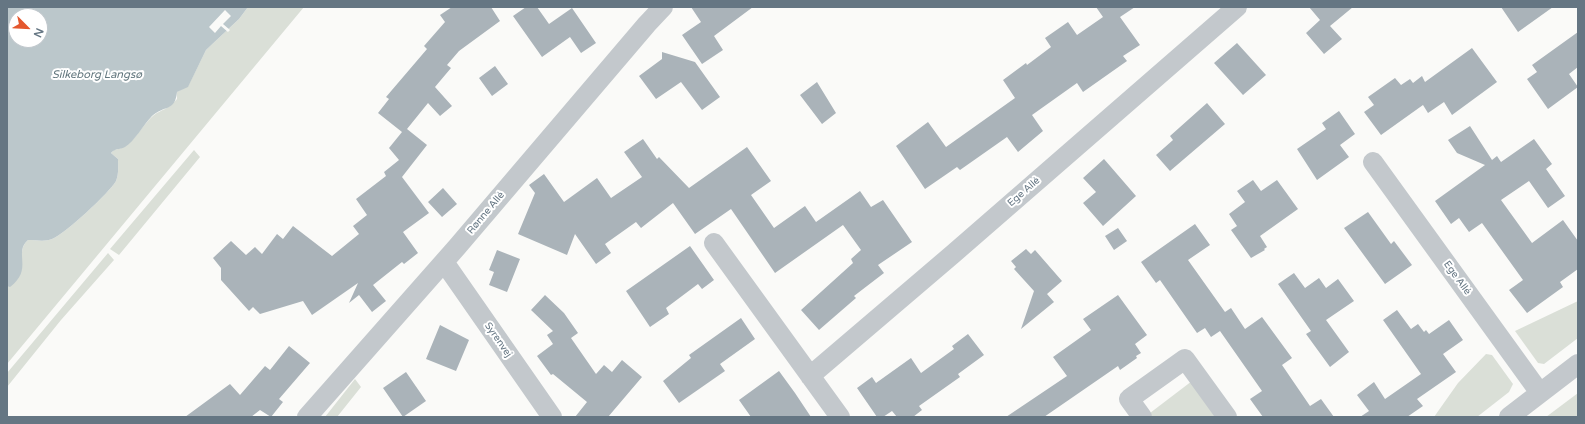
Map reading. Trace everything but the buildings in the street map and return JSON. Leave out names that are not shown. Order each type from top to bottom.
[{"type":"street","name":"Rønne Allé","points":[[307,417],[444,262],[663,7]]},
{"type":"street","name":"Ege Allé","points":[[810,376],[1237,7]]},
{"type":"street","name":"Ege Allé","points":[[1373,162],[1540,393]]},
{"type":"street","points":[[714,243],[840,417]]},
{"type":"street","name":"Syrenvej","points":[[444,262],[552,417]]},
{"type":"street","points":[[1142,417],[1129,399],[1186,359],[1227,417]]},
{"type":"street","points":[[1509,417],[1578,364]]},
{"type":"shaded area","points":[[248,7],[304,7],[7,364],[7,286],[15,281],[20,275],[24,245],[28,240],[40,241],[52,239],[58,236],[76,222],[105,194],[116,181],[118,176],[118,159],[111,153],[131,141],[154,115],[169,107],[177,99],[177,92],[188,86],[206,50],[239,19]]},
{"type":"shaded area","points":[[194,150],[200,157],[119,255],[110,249]]},
{"type":"shaded area","points":[[108,253],[114,260],[61,320],[7,387],[7,373]]},
{"type":"shaded area","points":[[1578,301],[1578,338],[1544,364],[1538,363],[1515,331]]},
{"type":"shaded area","points":[[1486,354],[1492,355],[1513,384],[1509,392],[1477,417],[1434,417],[1458,383]]},
{"type":"shaded area","points":[[355,379],[361,387],[337,417],[325,417]]},
{"type":"shaded area","points":[[1192,381],[1217,417],[1152,417],[1150,413]]},
{"type":"shaded area","points":[[1578,393],[1578,417],[1546,417]]},
{"type":"water","name":"Silkeborg Langsø","points":[[7,7],[248,7],[239,19],[206,50],[188,87],[177,92],[174,103],[152,116],[128,145],[114,150],[111,153],[118,159],[118,176],[116,181],[105,194],[86,213],[58,236],[52,239],[40,241],[28,240],[22,250],[21,274],[10,287],[7,286]]},
{"type":"pier","points":[[225,10],[231,16],[223,24],[230,30],[228,32],[221,26],[215,33],[209,27]]}]
